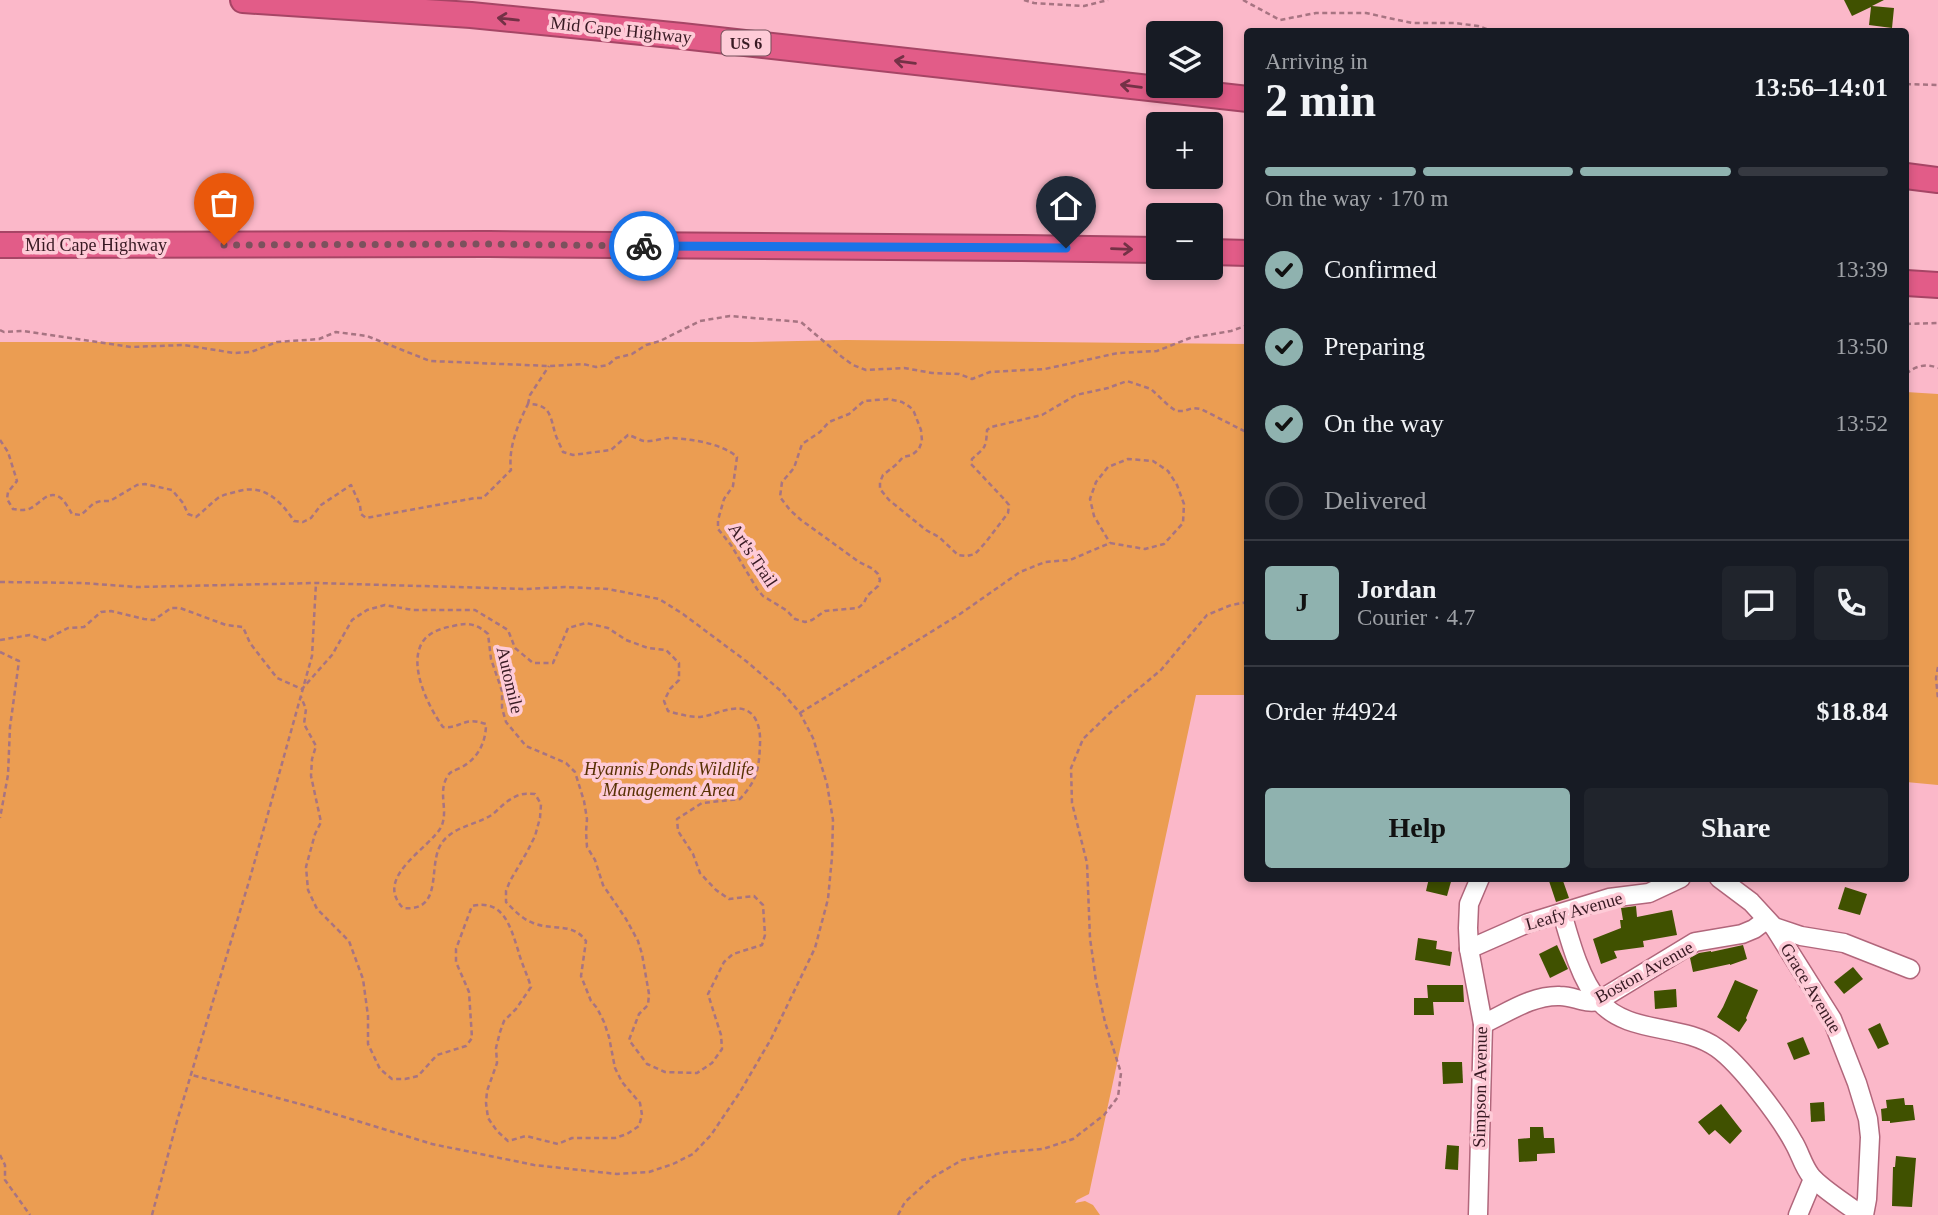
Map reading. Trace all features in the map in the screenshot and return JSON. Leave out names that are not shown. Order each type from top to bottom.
[{"type":"highway","name":"Mid Cape Highway","points":[[243,0],[458,14],[643,32],[1244,99]]},
{"type":"highway","points":[[1909,176],[1938,180]]},
{"type":"highway","name":"Mid Cape Highway","points":[[0,245],[489,244],[1146,250]]},
{"type":"highway","points":[[1223,252],[1244,253]]},
{"type":"highway","points":[[1909,282],[1938,285]]},
{"type":"street","name":"Simpson Avenue","points":[[1478,882],[1469,904],[1469,949],[1483,1024],[1478,1215]]},
{"type":"street","name":"Leafy Avenue","points":[[1469,949],[1528,923],[1609,898],[1649,893],[1672,882]]},
{"type":"street","name":"Grace Avenue","points":[[1724,882],[1751,902],[1770,923],[1832,1018],[1841,1038],[1868,1119],[1868,1187],[1863,1215]]},
{"type":"street","points":[[1562,913],[1578,963],[1598,1001],[1619,1017],[1705,1042],[1724,1054],[1772,1110],[1794,1142],[1814,1179],[1863,1215]]},
{"type":"street","points":[[1770,923],[1801,936],[1844,943],[1910,969]]},
{"type":"street","name":"Boston Avenue","points":[[1483,1024],[1528,1002],[1546,997],[1567,997],[1590,1003],[1598,1001],[1695,942],[1742,933],[1770,923]]},
{"type":"street","points":[[1798,1215],[1814,1179]]},
{"type":"path","points":[[1024,0],[1084,6],[1108,0]]},
{"type":"path","points":[[1243,0],[1280,19],[1316,13],[1366,13],[1412,23],[1455,23],[1484,28]]},
{"type":"path","points":[[1909,84],[1938,85]]},
{"type":"path","points":[[0,330],[131,347],[184,345],[234,352],[251,352],[277,342],[319,339],[337,332],[367,336],[430,361],[549,366],[583,364],[596,367],[608,365],[616,358],[632,354],[700,321],[730,316],[801,322],[842,357],[866,370],[904,368],[959,374],[972,379],[990,372],[1045,369],[1118,353],[1157,351],[1190,338],[1244,326]]},
{"type":"path","points":[[1909,324],[1938,323]]},
{"type":"path","points":[[1909,372],[1924,365],[1938,368]]},
{"type":"path","points":[[0,440],[8,452],[18,481],[8,492],[7,499],[13,509],[30,509],[44,496],[54,495],[61,498],[72,514],[80,516],[94,503],[110,501],[137,485],[145,484],[172,491],[183,503],[188,514],[196,517],[224,495],[246,489],[259,490],[271,495],[286,510],[293,522],[303,522],[311,519],[315,511],[328,499],[351,485],[361,514],[366,519],[483,498],[510,470],[512,447],[522,416],[530,395],[549,366]]},
{"type":"path","name":"Art's Trail","points":[[528,404],[538,404],[548,411],[563,452],[573,455],[611,450],[628,435],[645,441],[684,439],[718,445],[731,451],[737,457],[736,474],[733,486],[721,507],[718,529],[732,545],[763,596],[795,619],[805,622],[825,611],[858,608],[878,586],[880,580],[873,569],[801,520],[789,510],[780,497],[782,482],[794,468],[802,444],[829,422],[849,414],[864,401],[888,399],[911,407],[921,430],[919,449],[912,455],[903,457],[883,475],[880,489],[958,555],[967,556],[975,554],[981,548],[1008,513],[1009,505],[971,464],[972,459],[983,450],[987,430],[991,427],[1042,415],[1076,395],[1128,381],[1151,389],[1176,411],[1201,409],[1244,431]]},
{"type":"path","points":[[800,713],[960,614],[1020,572],[1045,562],[1070,560],[1110,543],[1145,550],[1164,544],[1183,523],[1184,504],[1168,471],[1153,461],[1128,459],[1108,467],[1096,482],[1090,499],[1094,516],[1110,543]]},
{"type":"path","points":[[0,582],[137,587],[316,583],[608,589],[659,599],[683,614],[781,691],[800,713],[813,738],[827,784],[833,820],[828,899],[815,948],[771,1039],[725,1115],[693,1154],[649,1172],[617,1174],[534,1165],[432,1144],[315,1108],[192,1075]]},
{"type":"path","points":[[152,1215],[312,656],[316,583]]},
{"type":"path","points":[[898,1215],[905,1202],[933,1177],[962,1160],[1043,1149],[1073,1139],[1104,1115],[1118,1097],[1121,1073],[1096,981],[1090,938],[1087,863],[1072,803],[1071,768],[1083,739],[1161,670],[1207,615],[1244,602]]},
{"type":"path","name":"Automile","points":[[301,697],[306,709],[304,724],[316,746],[311,776],[321,822],[306,867],[308,890],[317,909],[349,941],[363,979],[368,1016],[368,1044],[380,1069],[392,1079],[418,1076],[437,1055],[466,1046],[472,1038],[469,992],[456,962],[456,949],[472,905],[483,903],[493,905],[510,924],[531,987],[505,1021],[496,1048],[497,1063],[487,1090],[486,1103],[488,1118],[497,1131],[508,1141],[526,1136],[558,1144],[572,1138],[615,1138],[639,1126],[642,1115],[640,1103],[622,1082],[615,1068],[604,1022],[591,1001],[581,976],[586,941],[581,933],[570,928],[535,924],[523,918],[506,902],[510,881],[535,836],[540,818],[541,804],[535,794],[522,793],[502,804],[492,814],[467,824],[448,837],[439,847],[430,892],[424,904],[414,909],[403,908],[397,902],[394,891],[398,877],[443,823],[443,784],[449,773],[473,759],[481,749],[486,734],[486,724],[474,720],[453,728],[443,727],[423,693],[420,681],[418,664],[423,641],[435,631],[464,623],[478,626],[488,634],[491,659],[502,691],[502,708],[506,722],[526,746],[566,763],[575,772],[587,819],[587,847],[595,860],[603,885],[626,919],[642,954],[649,994],[648,1005],[639,1014],[629,1040],[647,1064],[665,1072],[697,1073],[712,1063],[722,1049],[722,1035],[708,994],[724,962],[733,954],[762,945],[765,935],[763,905],[754,896],[729,899],[716,890],[700,873],[693,854],[678,831],[677,819],[702,803],[740,799],[752,786],[759,767],[760,740],[759,724],[750,712],[736,708],[701,717],[668,711],[664,701],[678,680],[678,663],[666,650],[648,648],[626,640],[608,628],[586,623],[568,628],[553,663],[533,663],[515,648],[508,630],[475,610],[413,610],[385,605],[368,610],[352,620],[332,655],[302,689]]},
{"type":"path","points":[[0,640],[30,635],[45,640],[68,628],[84,627],[101,612],[111,611],[155,620],[171,608],[180,608],[226,625],[243,627],[250,643],[277,678],[302,689]]},
{"type":"path","points":[[0,652],[19,661],[10,727],[8,775],[0,818]]},
{"type":"path","points":[[1938,667],[1938,699]]},
{"type":"path","points":[[0,1155],[5,1165],[5,1180],[30,1215]]},
{"type":"green space","name":"Hyannis Ponds Wildlife Management Area","points":[[846,340],[1244,344],[1244,695],[1196,695],[1089,1194],[1075,1203],[1085,1201],[1093,1205],[1100,1215],[0,1215],[0,342]]},
{"type":"green space","points":[[1909,392],[1938,394],[1938,785],[1909,782]]},
{"type":"building","points":[[1844,0],[1884,0],[1872,6],[1894,8],[1892,28],[1869,25],[1871,7],[1852,16]]},
{"type":"building","points":[[1428,882],[1451,882],[1447,896],[1426,891]]},
{"type":"building","points":[[1549,882],[1563,882],[1569,898],[1556,902]]},
{"type":"building","points":[[1845,887],[1867,894],[1860,915],[1838,909]]},
{"type":"building","points":[[1636,906],[1637,917],[1672,910],[1677,935],[1643,941],[1644,947],[1614,951],[1617,958],[1601,964],[1593,939],[1621,928],[1621,908]]},
{"type":"building","points":[[1418,938],[1437,941],[1436,949],[1452,952],[1450,966],[1415,960]]},
{"type":"building","points":[[1557,945],[1568,969],[1550,978],[1539,954]]},
{"type":"building","points":[[1743,945],[1747,959],[1693,972],[1690,958],[1699,953]]},
{"type":"building","points":[[1853,967],[1863,979],[1844,994],[1834,982]]},
{"type":"building","points":[[1735,980],[1758,990],[1747,1020],[1739,1032],[1717,1017]]},
{"type":"building","points":[[1427,985],[1463,985],[1464,1002],[1433,1002],[1434,1015],[1414,1015],[1414,998],[1428,998]]},
{"type":"building","points":[[1676,989],[1677,1007],[1655,1009],[1654,991]]},
{"type":"building","points":[[1880,1023],[1889,1044],[1878,1049],[1868,1029]]},
{"type":"building","points":[[1803,1037],[1810,1054],[1794,1060],[1787,1043]]},
{"type":"building","points":[[1442,1062],[1462,1062],[1463,1083],[1443,1084]]},
{"type":"building","points":[[1904,1098],[1905,1105],[1913,1105],[1915,1120],[1890,1123],[1882,1121],[1881,1109],[1887,1108],[1886,1100]]},
{"type":"building","points":[[1824,1102],[1825,1121],[1811,1122],[1810,1103]]},
{"type":"building","points":[[1721,1104],[1742,1131],[1730,1144],[1715,1130],[1709,1135],[1698,1122]]},
{"type":"building","points":[[1530,1127],[1543,1127],[1544,1138],[1554,1138],[1555,1153],[1537,1154],[1537,1161],[1519,1162],[1518,1139],[1530,1138]]},
{"type":"building","points":[[1447,1145],[1459,1146],[1458,1170],[1445,1169]]},
{"type":"building","points":[[1896,1156],[1916,1158],[1912,1207],[1892,1206],[1893,1167]]},
{"type":"way so far","points":[[224,245],[644,246]]},
{"type":"route","points":[[644,246],[1066,248]]}]
